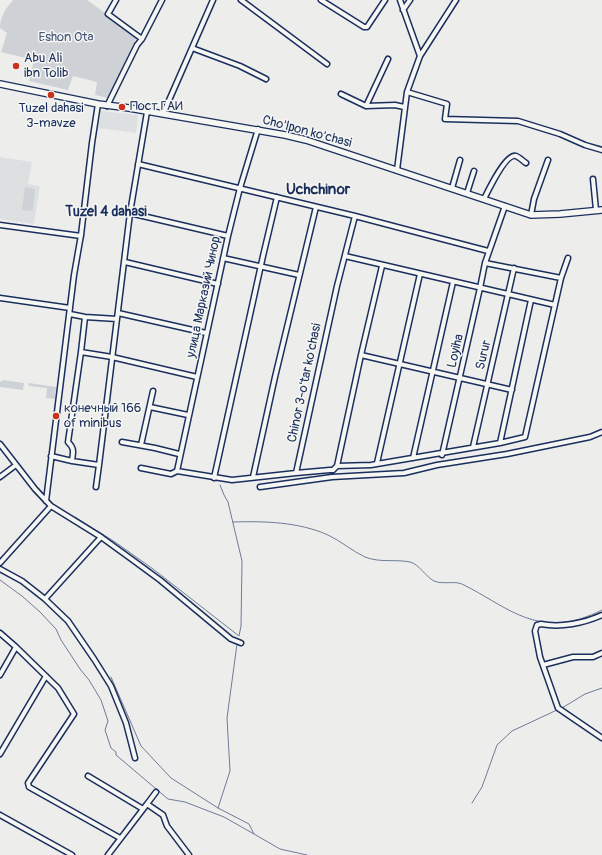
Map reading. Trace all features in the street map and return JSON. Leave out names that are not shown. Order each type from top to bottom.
[{"type":"main road","name":"Cho'lpon ko'chasi","points":[[0,84],[107,106],[129,108],[258,129],[306,140],[531,215],[599,210]]},
{"type":"street","points":[[116,0],[108,14],[142,39]]},
{"type":"street","points":[[107,106],[137,45],[142,39],[162,0]]},
{"type":"street","points":[[163,114],[213,0]]},
{"type":"street","points":[[241,0],[327,64]]},
{"type":"street","points":[[321,0],[364,27],[367,27],[384,0]]},
{"type":"street","points":[[400,0],[420,56]]},
{"type":"street","points":[[403,10],[410,0]]},
{"type":"street","points":[[397,170],[407,92],[420,56],[456,0]]},
{"type":"street","points":[[192,48],[240,66],[266,78]]},
{"type":"street","points":[[366,106],[388,59]]},
{"type":"street","points":[[407,92],[448,104],[445,118],[518,122],[560,134],[585,146],[602,150]]},
{"type":"street","points":[[341,94],[366,106],[404,107]]},
{"type":"street","points":[[46,501],[70,308],[98,104]]},
{"type":"street","points":[[96,487],[130,213],[147,112]]},
{"type":"street","name":"улица Марказий Чинор","points":[[176,471],[228,236],[240,188],[258,129]]},
{"type":"street","points":[[484,199],[509,158],[514,155],[526,163]]},
{"type":"street","points":[[452,188],[460,160]]},
{"type":"street","points":[[531,215],[534,198],[548,160]]},
{"type":"street","points":[[138,164],[354,216],[488,251]]},
{"type":"street","points":[[467,193],[474,171]]},
{"type":"street","points":[[593,179],[599,210]]},
{"type":"street","points":[[214,478],[277,197]]},
{"type":"street","name":"Loyiha","points":[[443,454],[488,251],[505,206]]},
{"type":"street","points":[[253,477],[275,377],[316,207]]},
{"type":"street","points":[[130,213],[228,236]]},
{"type":"street","name":"Chinor 3-o'tar ko'chasi","points":[[296,473],[354,216]]},
{"type":"street","points":[[0,225],[81,236]]},
{"type":"street","points":[[345,256],[382,266],[556,305]]},
{"type":"street","points":[[223,258],[299,275]]},
{"type":"street","points":[[337,466],[371,465],[443,454],[525,437],[561,278],[568,258]]},
{"type":"street","points":[[125,262],[218,284]]},
{"type":"street","points":[[485,263],[561,278]]},
{"type":"street","points":[[141,468],[171,474],[176,471],[232,480],[333,470],[337,466],[382,266]]},
{"type":"street","name":"Surur","points":[[473,447],[514,268]]},
{"type":"street","points":[[377,463],[420,274]]},
{"type":"street","points":[[413,458],[453,282]]},
{"type":"street","points":[[0,298],[70,308]]},
{"type":"street","points":[[500,443],[532,300]]},
{"type":"street","points":[[118,313],[206,333]]},
{"type":"street","points":[[70,314],[85,317],[117,319]]},
{"type":"street","points":[[72,461],[73,448],[68,442],[85,317]]},
{"type":"street","points":[[81,352],[197,377]]},
{"type":"street","points":[[361,356],[512,390]]},
{"type":"street","points":[[141,445],[153,391]]},
{"type":"street","points":[[150,407],[188,415]]},
{"type":"street","points":[[260,487],[332,477],[404,473],[437,465],[507,454],[583,439],[596,436],[602,432]]},
{"type":"street","points":[[122,442],[179,454]]},
{"type":"street","points":[[0,444],[51,506],[101,536],[160,580],[231,639],[241,643]]},
{"type":"street","points":[[51,456],[99,466]]},
{"type":"street","points":[[0,477],[16,465]]},
{"type":"street","points":[[289,474],[289,483]]},
{"type":"street","points":[[0,563],[51,506]]},
{"type":"street","points":[[46,599],[101,536]]},
{"type":"street","points":[[0,569],[22,581],[46,599],[68,621],[111,686],[123,715],[135,758]]},
{"type":"street","points":[[602,614],[595,618],[570,624],[537,625],[535,631],[540,657],[558,708],[602,738]]},
{"type":"street","points":[[0,633],[58,688],[74,714],[28,783],[29,787],[120,838]]},
{"type":"street","points":[[0,675],[16,647]]},
{"type":"street","points":[[543,665],[573,657],[593,657],[602,653]]},
{"type":"street","points":[[0,754],[46,676]]},
{"type":"street","points":[[88,776],[143,809]]},
{"type":"street","points":[[108,855],[156,792]]},
{"type":"street","points":[[147,804],[164,815],[166,826],[189,855]]},
{"type":"street","points":[[0,815],[72,855]]},
{"type":"shaded area","points":[[101,111],[138,115],[136,133],[98,128]]},
{"type":"shaded area","points":[[0,157],[32,162],[28,184],[40,186],[34,224],[0,219]]},
{"type":"green space","name":"Eshon Ota","points":[[13,0],[87,0],[137,36],[108,98],[95,95],[97,82],[73,76],[68,90],[29,81],[34,60],[1,52],[7,33],[0,28],[1,20],[6,9]]},
{"type":"green space","points":[[25,187],[35,189],[33,211],[22,210]]},
{"type":"green space","points":[[3,380],[24,383],[23,390],[0,387],[0,382]]},
{"type":"green space","points":[[29,383],[56,387],[55,399],[46,398],[47,388],[28,386]]},
{"type":"waterway","points":[[75,517],[115,542],[153,569],[239,636],[241,626],[242,561],[228,502],[220,485]]},
{"type":"waterway","points":[[233,522],[282,523],[305,527],[333,537],[365,557],[376,560],[405,561],[413,563],[434,581],[441,583],[461,584],[505,608],[532,620],[563,622],[580,619],[602,610]]},
{"type":"waterway","points":[[0,580],[22,596],[56,629],[61,640],[101,700],[108,721],[105,730],[111,748],[116,752],[116,755],[168,799],[185,802],[224,817],[254,834]]},
{"type":"waterway","points":[[237,644],[227,718],[230,771],[218,808],[249,824],[254,834],[280,849],[307,855]]},
{"type":"waterway","points":[[111,677],[141,746],[171,778],[218,808]]},
{"type":"waterway","points":[[562,708],[585,694],[602,688]]},
{"type":"waterway","points":[[472,803],[482,787],[497,745],[512,731],[557,710]]},
{"type":"place","name":"Abu Ali ibn Tolib","points":[[16,66]]},
{"type":"place","name":"Tuzel dahasi 3-mavze","points":[[51,95]]},
{"type":"place","name":"Пост ГАИ","points":[[122,107]]},
{"type":"place","name":"конечный 166 of minibus","points":[[56,416]]},
{"type":"district","name":"Uchchinor","points":[[318,190]]},
{"type":"district","name":"Tuzel 4 dahasi","points":[[106,212]]}]
